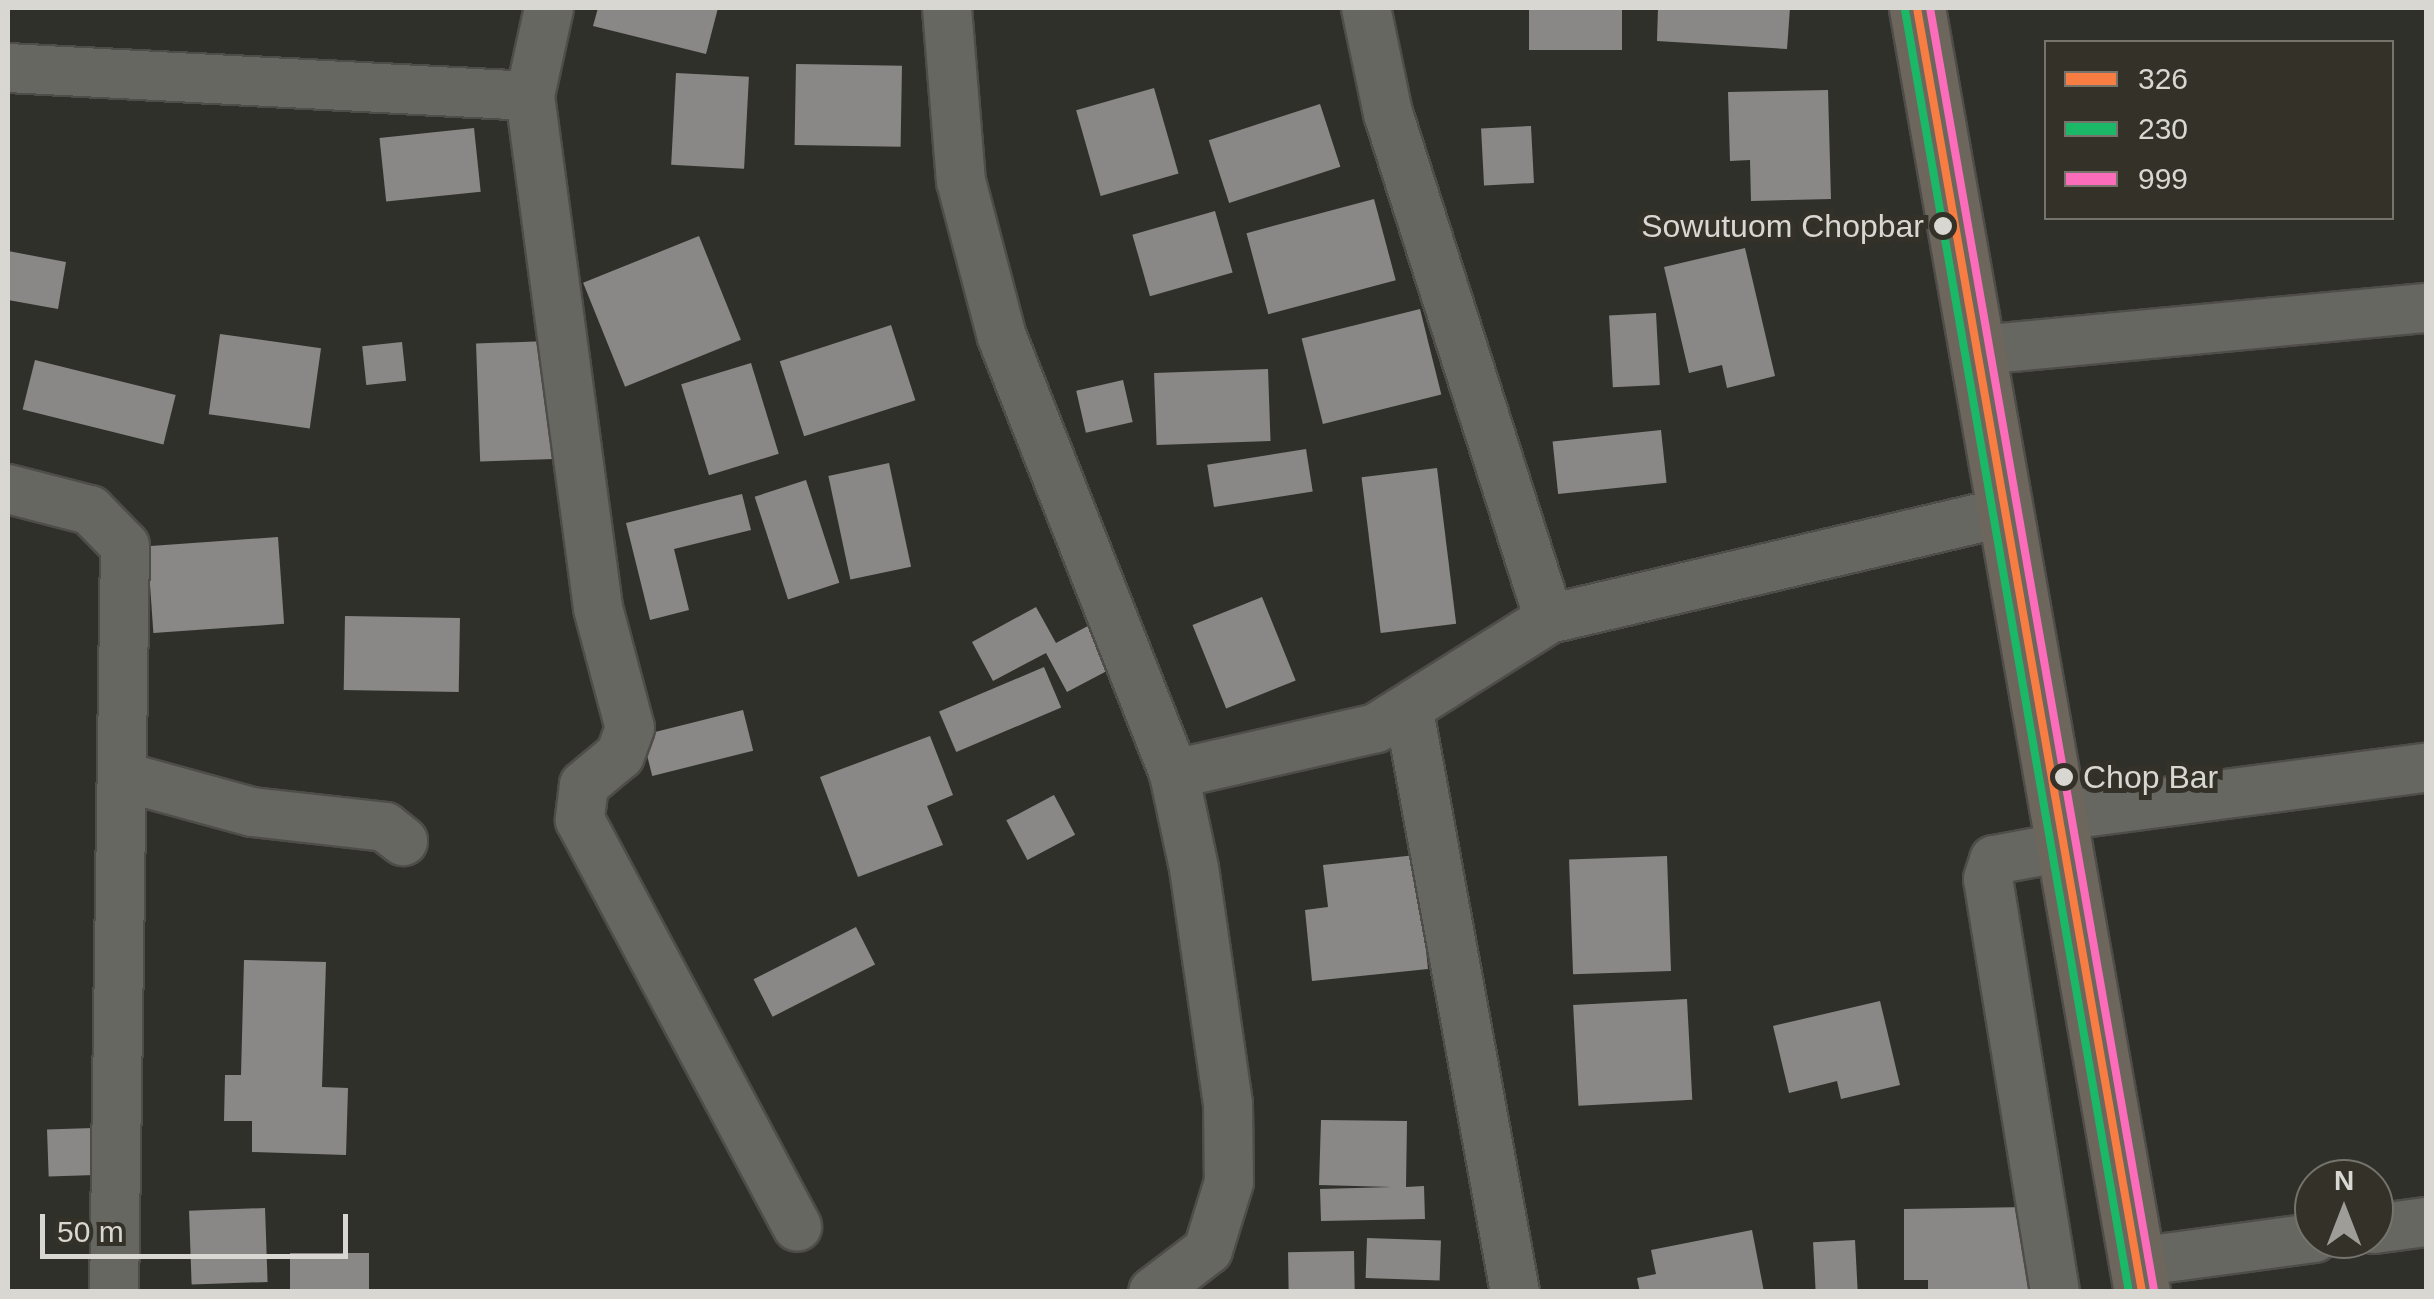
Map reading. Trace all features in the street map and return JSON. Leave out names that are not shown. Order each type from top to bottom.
[{"type":"main road","points":[[1917,8],[1980,350],[2139,1277]]},
{"type":"street","points":[[549,8],[530,96],[598,608],[630,728],[620,755],[584,785],[580,820],[797,1227]]},
{"type":"street","points":[[947,8],[961,181],[1002,337],[1174,774],[1231,1146],[1222,1221],[1208,1250],[1153,1292]]},
{"type":"street","points":[[1366,8],[1388,113],[1549,619]]},
{"type":"street","points":[[8,68],[530,96]]},
{"type":"street","points":[[1980,350],[2426,308]]},
{"type":"street","points":[[8,489],[90,510],[126,546],[128,778],[114,1292]]},
{"type":"street","points":[[1174,774],[1338,740],[1409,711],[1549,619],[2005,512]]},
{"type":"street","points":[[1409,711],[1515,1292]]},
{"type":"street","points":[[2055,1292],[1988,879],[1994,860],[2061,832],[2426,768]]},
{"type":"street","points":[[128,778],[252,812],[385,827],[403,842]]},
{"type":"street","points":[[2394,1227],[2426,1222]]},
{"type":"street","points":[[2139,1277],[2294,1242]]},
{"type":"building","points":[[598,8],[718,8],[706,54],[593,26]]},
{"type":"building","points":[[1529,8],[1622,8],[1622,50],[1529,50]]},
{"type":"building","points":[[1658,8],[1790,8],[1787,49],[1657,41]]},
{"type":"building","points":[[796,64],[902,66],[901,147],[795,145]]},
{"type":"building","points":[[676,73],[749,77],[744,169],[671,165]]},
{"type":"building","points":[[1154,88],[1179,174],[1101,196],[1076,110]]},
{"type":"building","points":[[1828,90],[1831,199],[1751,201],[1750,160],[1730,161],[1728,92]]},
{"type":"building","points":[[1320,104],[1340,167],[1229,203],[1209,140]]},
{"type":"building","points":[[1531,126],[1534,183],[1484,186],[1481,129]]},
{"type":"building","points":[[474,128],[481,192],[386,202],[380,138]]},
{"type":"building","points":[[1374,199],[1396,280],[1268,314],[1246,233]]},
{"type":"building","points":[[1215,211],[1233,273],[1150,296],[1132,235]]},
{"type":"building","points":[[699,236],[741,340],[625,387],[583,283]]},
{"type":"building","points":[[1745,248],[1775,376],[1727,388],[1722,365],[1689,373],[1664,267]]},
{"type":"building","points":[[8,251],[66,262],[58,309],[8,300]]},
{"type":"building","points":[[1420,309],[1441,394],[1323,424],[1302,339]]},
{"type":"building","points":[[1656,313],[1660,385],[1613,387],[1609,315]]},
{"type":"building","points":[[891,325],[915,400],[804,436],[780,361]]},
{"type":"building","points":[[220,334],[321,348],[310,428],[209,414]]},
{"type":"building","points":[[549,341],[553,459],[480,461],[476,344]]},
{"type":"building","points":[[402,342],[406,381],[366,385],[362,346]]},
{"type":"building","points":[[35,360],[176,395],[163,445],[23,409]]},
{"type":"building","points":[[751,363],[779,454],[709,475],[681,384]]},
{"type":"building","points":[[1268,369],[1271,441],[1157,445],[1154,373]]},
{"type":"building","points":[[1123,380],[1133,422],[1086,433],[1076,391]]},
{"type":"building","points":[[1661,430],[1667,483],[1558,494],[1553,441]]},
{"type":"building","points":[[1306,449],[1313,491],[1214,507],[1207,465]]},
{"type":"building","points":[[889,463],[911,567],[850,580],[828,476]]},
{"type":"building","points":[[1437,468],[1456,624],[1381,633],[1362,477]]},
{"type":"building","points":[[806,480],[839,583],[788,599],[755,497]]},
{"type":"building","points":[[742,494],[751,530],[674,549],[689,610],[650,620],[626,523]]},
{"type":"building","points":[[278,537],[284,624],[153,633],[147,546]]},
{"type":"building","points":[[1262,597],[1296,680],[1226,709],[1192,625]]},
{"type":"building","points":[[1036,607],[1056,643],[1099,620],[1122,663],[1067,692],[1046,653],[993,681],[972,642]]},
{"type":"building","points":[[345,616],[460,618],[459,692],[344,690]]},
{"type":"building","points":[[1044,667],[1061,708],[956,752],[939,712]]},
{"type":"building","points":[[743,710],[753,751],[652,776],[642,735]]},
{"type":"building","points":[[930,736],[953,795],[927,806],[943,845],[858,877],[820,777]]},
{"type":"building","points":[[1054,795],[1075,835],[1027,860],[1006,820]]},
{"type":"building","points":[[1416,855],[1428,969],[1312,981],[1305,910],[1328,907],[1323,865]]},
{"type":"building","points":[[1667,856],[1671,971],[1573,974],[1569,859]]},
{"type":"building","points":[[856,927],[875,964],[773,1017],[754,979]]},
{"type":"building","points":[[244,960],[326,962],[322,1087],[348,1088],[346,1155],[252,1152],[252,1121],[224,1121],[225,1075],[241,1075]]},
{"type":"building","points":[[1687,999],[1692,1100],[1578,1106],[1573,1005]]},
{"type":"building","points":[[1880,1001],[1900,1085],[1841,1099],[1837,1081],[1789,1093],[1773,1026]]},
{"type":"building","points":[[1321,1120],[1407,1121],[1406,1187],[1424,1186],[1425,1219],[1321,1221],[1320,1189],[1392,1187],[1319,1185]]},
{"type":"building","points":[[93,1128],[95,1175],[49,1177],[47,1130]]},
{"type":"building","points":[[2028,1207],[2030,1292],[1928,1292],[1928,1280],[1904,1280],[1904,1209]]},
{"type":"building","points":[[265,1208],[268,1282],[192,1285],[189,1211]]},
{"type":"building","points":[[1752,1230],[1764,1292],[1640,1292],[1637,1278],[1656,1274],[1651,1250]]},
{"type":"building","points":[[1367,1238],[1441,1241],[1440,1281],[1366,1278]]},
{"type":"building","points":[[1855,1240],[1858,1292],[1816,1292],[1813,1242]]},
{"type":"building","points":[[1354,1251],[1355,1292],[1289,1292],[1288,1252]]},
{"type":"building","points":[[290,1253],[369,1253],[369,1292],[290,1292]]},
{"type":"transit line","name":"326","points":[[1917,8],[2142,1292]]},
{"type":"transit line","name":"999","points":[[1930,8],[2154,1290]]},
{"type":"transit line","name":"230","points":[[1905,10],[2129,1292]]},
{"type":"place","name":"Sowutuom Chopbar","points":[[1943,226]]},
{"type":"place","name":"Chop Bar","points":[[2064,777]]}]
